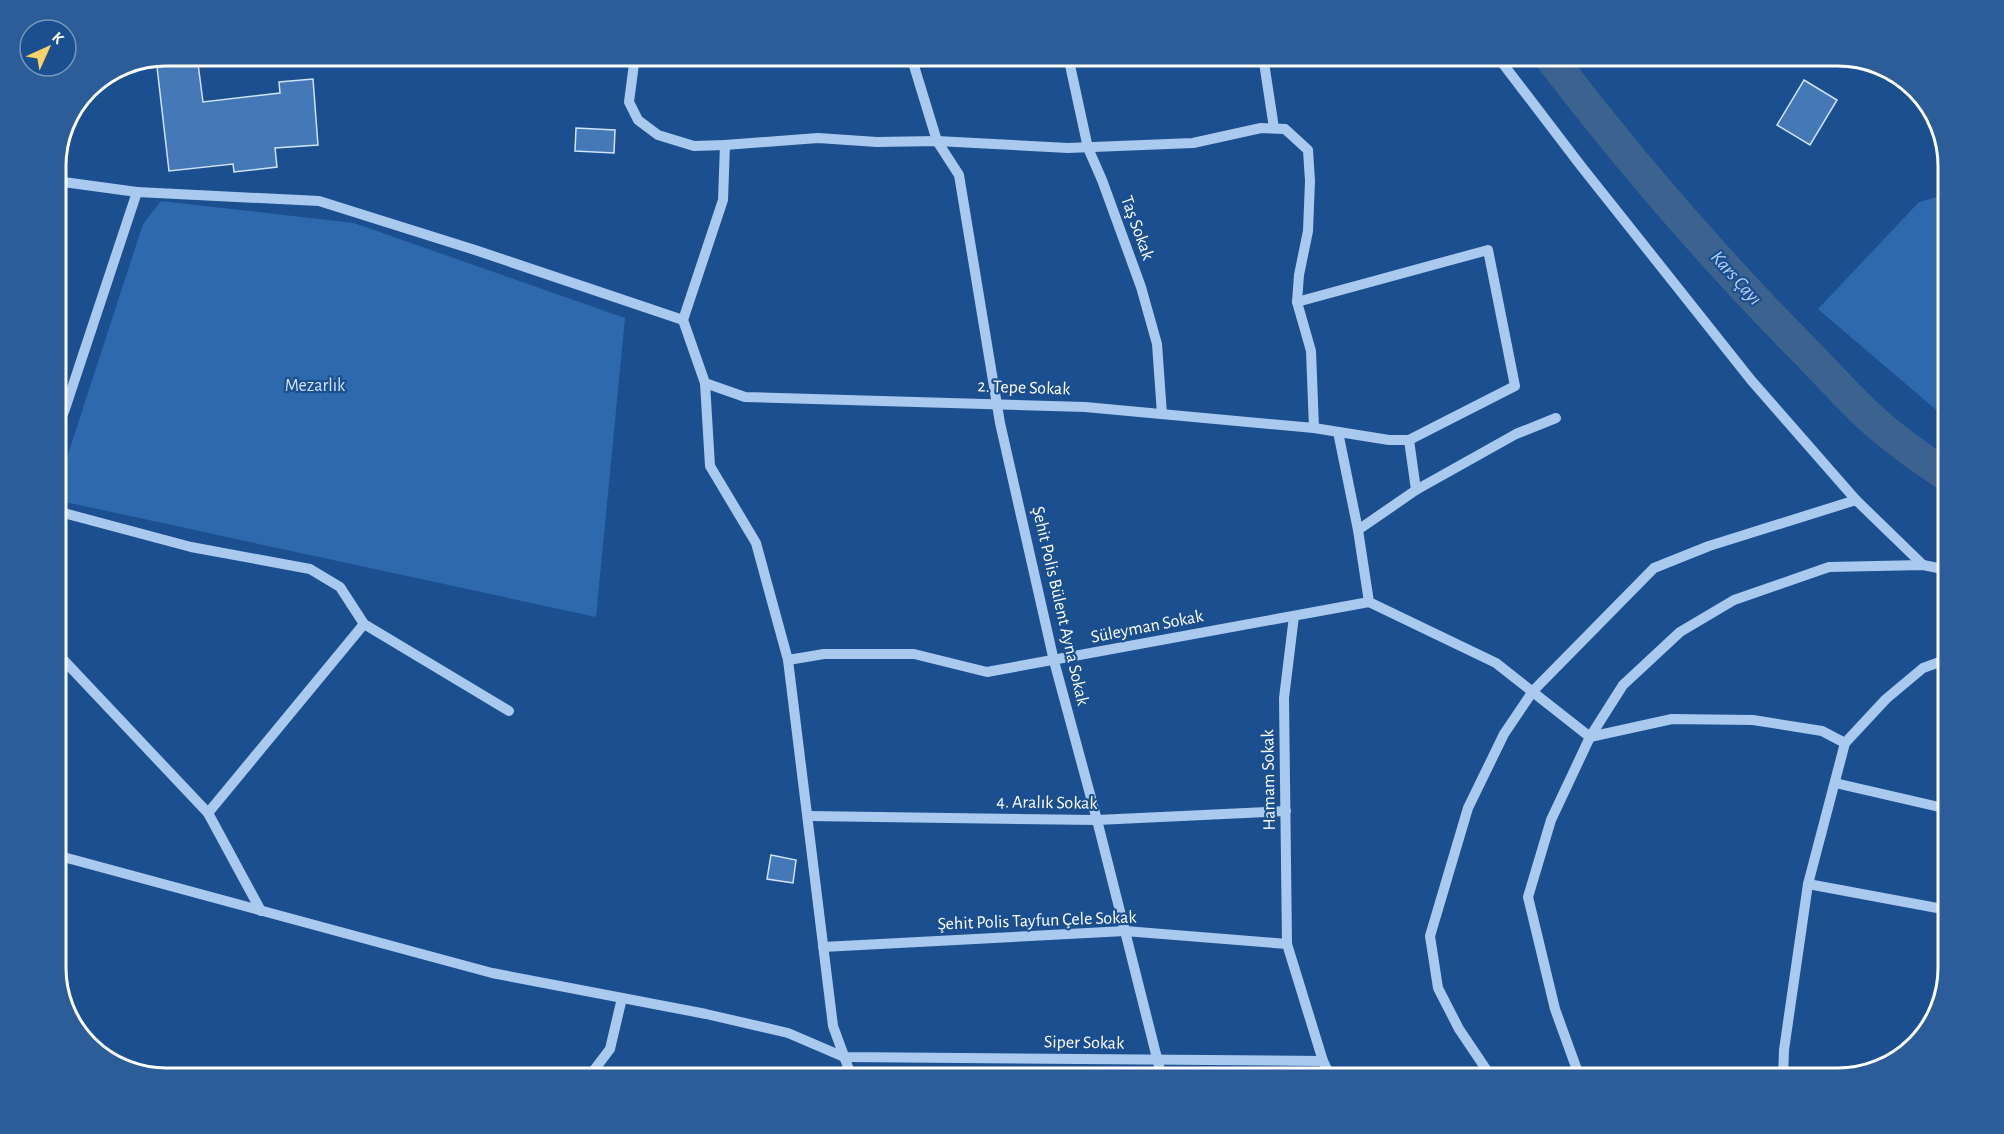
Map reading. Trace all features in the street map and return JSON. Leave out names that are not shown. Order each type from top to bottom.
[{"type":"street","points":[[634,66],[629,102],[638,120],[658,135],[694,146],[818,138],[877,142],[937,141],[1088,148],[1192,143],[1261,128],[1285,129],[1308,150],[1310,181],[1308,231],[1299,275],[1297,302],[1311,351],[1314,428]]},
{"type":"street","name":"Şehit Polis Bülent Ayna Sokak","points":[[914,66],[937,141],[959,175],[997,404],[1054,661],[1097,820],[1159,1068]]},
{"type":"street","name":"Taş Sokak","points":[[1070,66],[1088,148],[1142,287],[1157,344],[1161,414]]},
{"type":"street","points":[[1265,66],[1274,129]]},
{"type":"street","points":[[1505,66],[1751,380],[1856,500],[1923,565]]},
{"type":"street","points":[[726,145],[723,200],[683,320],[705,383],[710,466],[756,543],[788,660],[833,1026],[848,1068]]},
{"type":"street","points":[[66,182],[137,192],[319,201],[683,320]]},
{"type":"street","points":[[66,406],[137,192]]},
{"type":"street","points":[[1297,302],[1488,250],[1515,386],[1409,440],[1416,490]]},
{"type":"street","name":"2. Tepe Sokak","points":[[705,383],[745,397],[1085,407],[1314,428],[1389,441],[1409,440]]},
{"type":"street","points":[[1358,530],[1416,490],[1516,434],[1556,418]]},
{"type":"street","points":[[1338,432],[1358,530],[1369,602],[1496,663],[1590,737]]},
{"type":"street","points":[[1485,1068],[1459,1029],[1438,988],[1430,936],[1468,808],[1504,734],[1533,691],[1654,568],[1709,546],[1856,500]]},
{"type":"street","points":[[66,514],[191,548],[310,569],[340,586],[364,624],[509,711]]},
{"type":"street","points":[[1576,1068],[1555,1009],[1528,897],[1551,820],[1590,737],[1623,685],[1680,632],[1734,600],[1829,567],[1923,565],[1938,568]]},
{"type":"street","name":"Süleyman Sokak","points":[[788,660],[824,654],[914,654],[987,672],[1369,602]]},
{"type":"street","name":"Hamam Sokak","points":[[1294,616],[1284,698],[1287,944],[1326,1068]]},
{"type":"street","points":[[208,813],[364,624]]},
{"type":"street","points":[[66,663],[208,813],[261,911]]},
{"type":"street","points":[[1783,1068],[1808,885],[1845,743],[1886,699],[1923,668],[1938,663]]},
{"type":"street","points":[[1590,737],[1672,718],[1753,720],[1822,731],[1845,743]]},
{"type":"street","points":[[1835,783],[1938,807]]},
{"type":"street","name":"4. Aralık Sokak","points":[[808,816],[1097,820],[1286,811]]},
{"type":"street","points":[[66,858],[492,973],[788,1033],[844,1057]]},
{"type":"street","points":[[1808,885],[1938,908]]},
{"type":"street","name":"Şehit Polis Tayfun Çele Sokak","points":[[823,947],[1125,931],[1287,944]]},
{"type":"street","points":[[596,1068],[610,1049],[622,998]]},
{"type":"street","name":"Siper Sokak","points":[[844,1057],[1323,1061]]},
{"type":"green space","points":[[1938,197],[1938,411],[1818,309],[1919,202]]},
{"type":"green space","name":"Mezarlık","points":[[161,201],[354,223],[625,318],[596,617],[66,502],[66,460],[143,224]]},
{"type":"building","points":[[198,66],[203,102],[280,93],[279,82],[313,79],[318,145],[275,148],[277,167],[234,172],[233,164],[169,171],[157,67]]},
{"type":"building","points":[[1804,80],[1837,100],[1810,145],[1777,125]]},
{"type":"building","points":[[576,128],[615,130],[614,153],[575,151]]},
{"type":"building","points":[[771,855],[796,860],[793,883],[767,879]]},
{"type":"waterway","name":"Kars Çayı","points":[[1557,66],[1671,206],[1768,313],[1875,422],[1938,469]]}]
